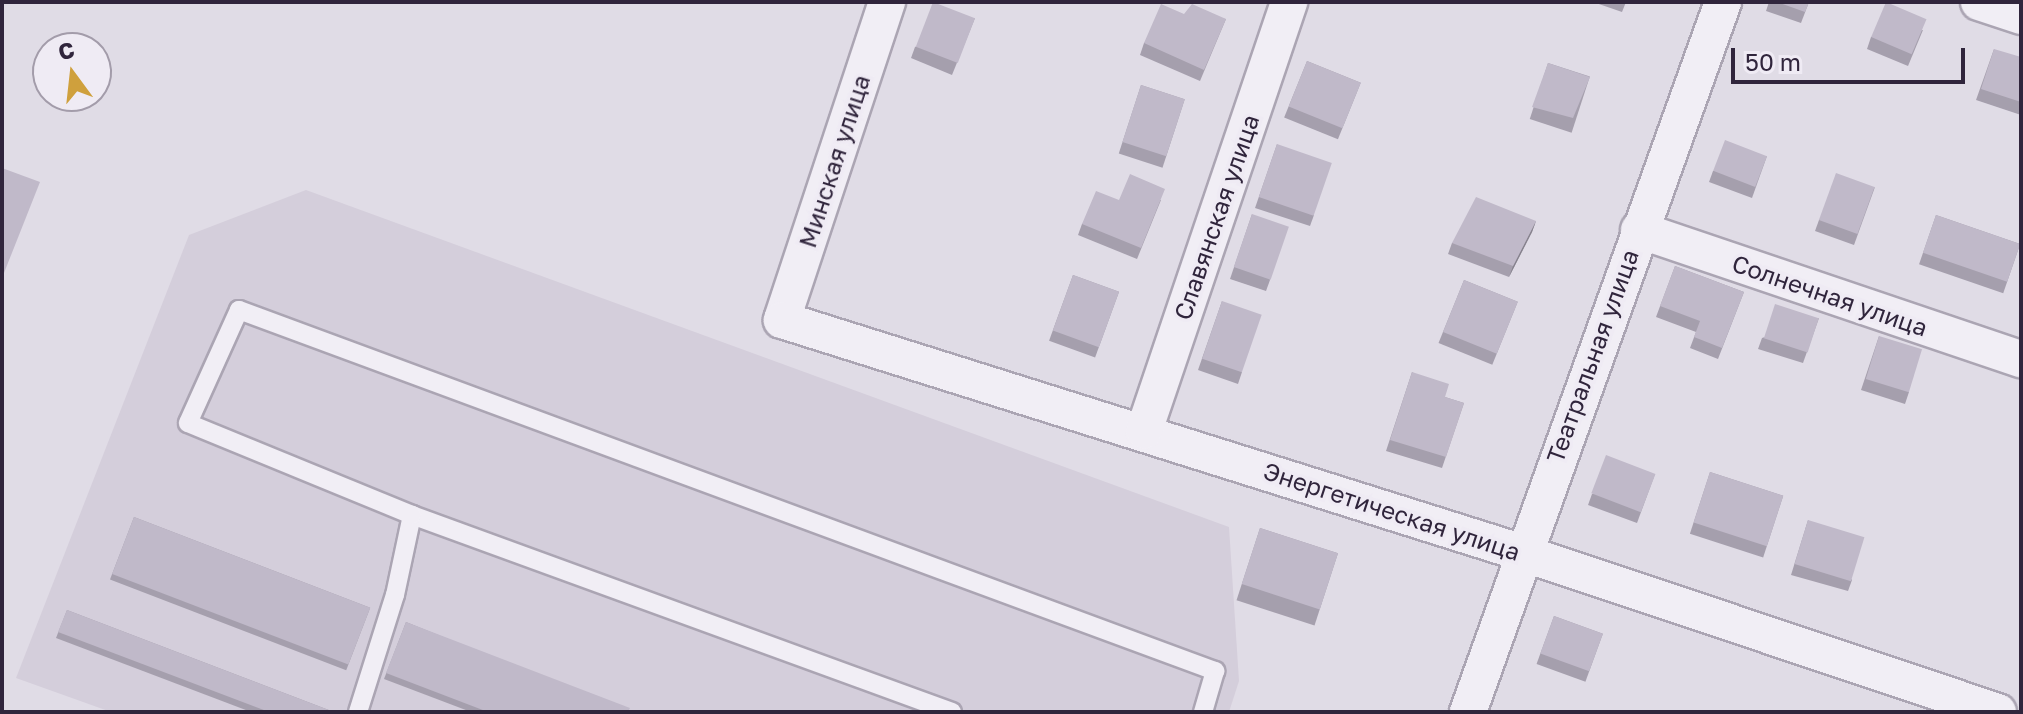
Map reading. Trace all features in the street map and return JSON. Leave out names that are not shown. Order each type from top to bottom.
[{"type":"street","name":"Минская улица","points":[[782,320],[887,2]]},
{"type":"street","name":"Славянская улица","points":[[1144,431],[1289,2]]},
{"type":"street","name":"Театральная улица","points":[[1468,712],[1520,552],[1723,2]]},
{"type":"street","points":[[1979,2],[2021,16]]},
{"type":"street","name":"Солнечная улица","points":[[1639,230],[2021,359]]},
{"type":"street","name":"Энергетическая улица","points":[[782,320],[1144,431],[1520,552],[1998,712]]},
{"type":"lane","points":[[952,712],[412,515],[188,423],[239,310],[1215,671],[1203,712]]},
{"type":"lane","points":[[358,712],[412,515]]},
{"type":"shaded area","points":[[306,190],[1229,527],[1239,681],[1229,712],[111,712],[16,678],[189,235]]},
{"type":"building","points":[[933,2],[975,18],[958,63],[916,47]]},
{"type":"building","points":[[1777,2],[1809,2],[1805,12]]},
{"type":"building","points":[[1886,2],[1927,19],[1912,54],[1871,37]]},
{"type":"building","points":[[1161,4],[1184,14],[1192,4],[1226,19],[1204,70],[1144,43]]},
{"type":"building","points":[[1994,49],[2021,57],[2021,102],[1981,89]]},
{"type":"building","points":[[1307,61],[1361,83],[1342,128],[1289,106]]},
{"type":"building","points":[[1548,63],[1590,77],[1573,118],[1532,107]]},
{"type":"building","points":[[1141,85],[1185,99],[1166,156],[1122,142]]},
{"type":"building","points":[[1725,140],[1767,156],[1755,187],[1713,171]]},
{"type":"building","points":[[1277,144],[1332,163],[1314,216],[1259,197]]},
{"type":"building","points":[[2,168],[40,182],[2,278]]},
{"type":"building","points":[[1836,173],[1875,187],[1857,234],[1819,220]]},
{"type":"building","points":[[1130,174],[1165,189],[1141,248],[1082,224],[1096,191],[1119,200]]},
{"type":"building","points":[[1476,197],[1536,221],[1513,266],[1452,243]]},
{"type":"building","points":[[1252,214],[1289,227],[1271,280],[1234,267]]},
{"type":"building","points":[[1936,215],[2020,244],[2007,282],[1923,253]]},
{"type":"building","points":[[1675,266],[1744,292],[1722,348],[1694,337],[1700,321],[1660,306]]},
{"type":"building","points":[[1073,275],[1119,292],[1099,347],[1053,330]]},
{"type":"building","points":[[1464,280],[1518,302],[1497,354],[1443,332]]},
{"type":"building","points":[[1222,301],[1262,315],[1242,372],[1202,359]]},
{"type":"building","points":[[1775,304],[1819,318],[1808,352],[1764,338]]},
{"type":"building","points":[[1879,336],[1922,349],[1909,392],[1866,379]]},
{"type":"building","points":[[1412,372],[1449,384],[1445,397],[1464,403],[1446,457],[1390,440]]},
{"type":"building","points":[[1606,455],[1655,474],[1641,512],[1591,493]]},
{"type":"building","points":[[1710,472],[1783,496],[1767,546],[1694,522]]},
{"type":"building","points":[[134,517],[370,608],[348,665],[112,574]]},
{"type":"building","points":[[1808,520],[1864,537],[1851,581],[1795,564]]},
{"type":"building","points":[[1260,528],[1338,553],[1320,609],[1242,584]]},
{"type":"building","points":[[67,610],[334,712],[269,712],[58,632]]},
{"type":"building","points":[[1554,616],[1603,634],[1589,671],[1540,654]]},
{"type":"building","points":[[406,622],[630,708],[628,712],[488,712],[386,673]]}]
